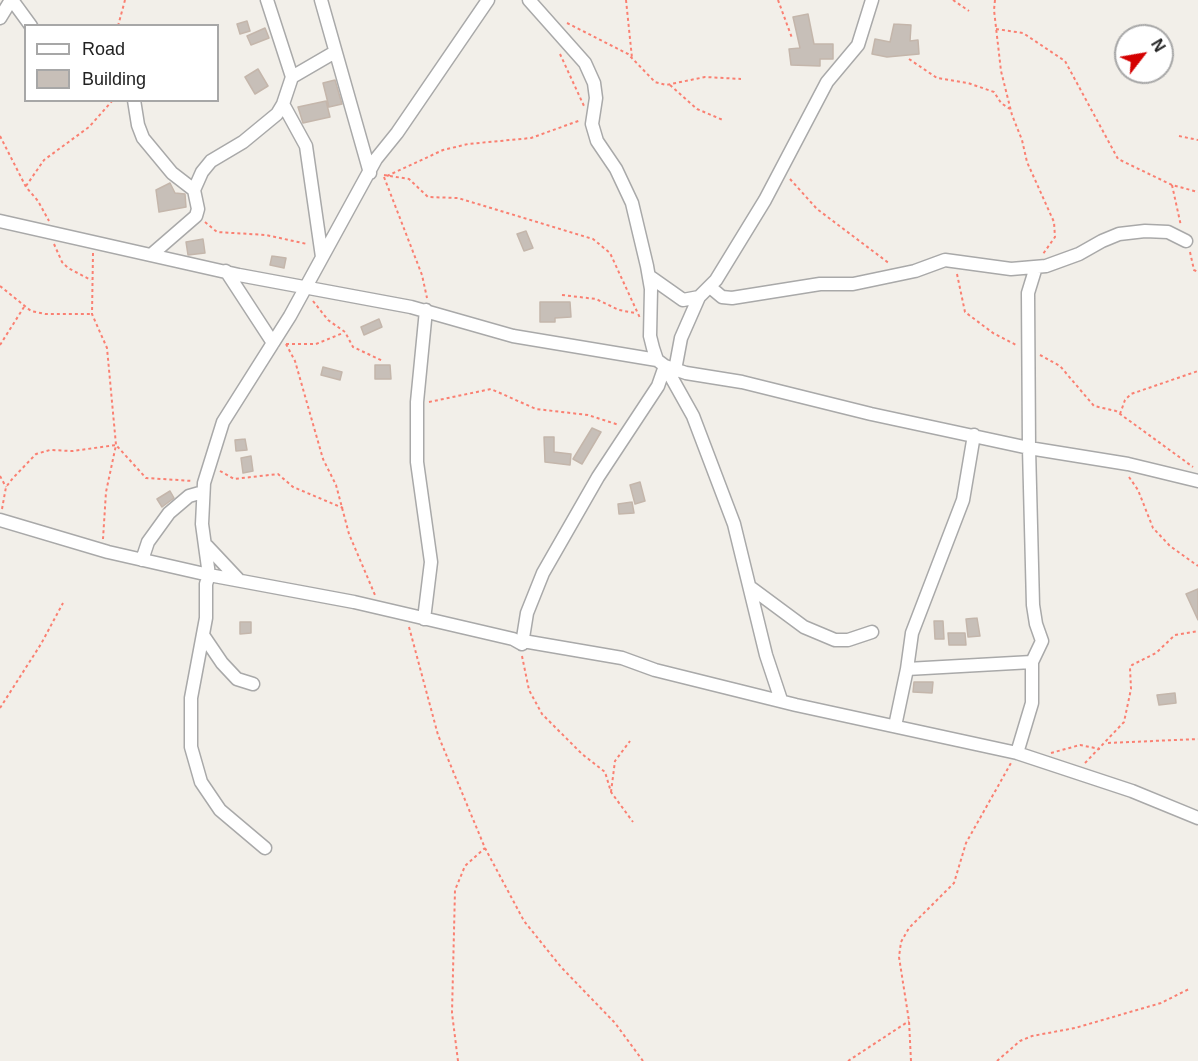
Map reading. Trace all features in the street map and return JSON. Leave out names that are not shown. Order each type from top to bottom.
[{"type":"street","points":[[0,18],[12,0],[30,24]]},
{"type":"street","points":[[151,255],[196,216],[198,209],[194,190],[202,172],[211,161],[243,142],[277,114],[284,104],[292,77],[267,0]]},
{"type":"street","points":[[321,0],[362,137],[370,173]]},
{"type":"street","points":[[265,848],[220,810],[196,769],[191,747],[191,698],[203,635],[207,606],[206,584],[209,575],[202,524],[203,487],[223,422],[278,342],[321,253],[370,173],[376,159],[397,133],[488,0]]},
{"type":"street","points":[[530,0],[590,71],[596,98],[591,119],[597,141],[616,169],[632,203],[649,276],[650,331],[693,416],[734,524],[766,655],[781,700]]},
{"type":"street","points":[[523,642],[526,613],[567,526],[658,386],[699,297],[710,287],[731,259],[827,82],[858,45],[872,0]]},
{"type":"street","points":[[292,77],[335,52]]},
{"type":"street","points":[[134,102],[138,125],[143,138],[172,173],[194,190]]},
{"type":"street","points":[[284,104],[306,146],[314,190],[321,253]]},
{"type":"street","points":[[0,221],[151,255],[426,310],[513,336],[666,365],[871,414],[1198,481]]},
{"type":"street","points":[[710,287],[722,297],[732,298],[811,285],[853,284],[901,274],[941,261],[1011,269],[1036,267],[1061,261],[1119,234],[1145,231],[1168,232],[1186,241]]},
{"type":"street","points":[[1017,753],[1032,703],[1032,662],[1042,641],[1033,605],[1029,448],[1029,289],[1036,267]]},
{"type":"street","points":[[225,270],[278,342]]},
{"type":"street","points":[[649,276],[683,300],[699,297]]},
{"type":"street","points":[[424,619],[431,562],[417,462],[417,402],[426,310]]},
{"type":"street","points":[[895,726],[912,633],[963,500],[974,435]]},
{"type":"street","points":[[142,560],[148,542],[169,513],[203,487]]},
{"type":"street","points":[[0,522],[142,560],[406,614],[523,642],[622,658],[655,670],[1017,753],[1074,774],[1132,791],[1198,818]]},
{"type":"street","points":[[205,543],[215,557],[239,580]]},
{"type":"street","points":[[750,587],[804,627],[835,640],[848,640],[872,632]]},
{"type":"street","points":[[203,635],[213,652],[237,679],[253,684]]},
{"type":"street","points":[[907,669],[1032,662]]},
{"type":"path","points":[[119,24],[125,0]]},
{"type":"path","points":[[626,0],[632,58]]},
{"type":"path","points":[[778,0],[792,38]]},
{"type":"path","points":[[953,0],[969,11]]},
{"type":"path","points":[[995,0],[994,10],[1001,71],[1010,109],[1022,140],[1027,162],[1041,188],[1054,222],[1055,237],[1036,267]]},
{"type":"path","points":[[563,21],[632,58],[655,82],[670,85],[705,77],[741,79]]},
{"type":"path","points":[[996,30],[1023,33],[1065,61],[1118,159],[1172,185],[1198,192]]},
{"type":"path","points":[[385,176],[443,150],[468,144],[531,138],[591,119],[558,48]]},
{"type":"path","points":[[909,59],[937,78],[968,83],[994,92],[1001,104],[1010,109]]},
{"type":"path","points":[[670,85],[697,110],[723,120]]},
{"type":"path","points":[[26,187],[44,160],[89,127],[111,102]]},
{"type":"path","points":[[0,136],[26,187],[46,213],[62,262],[68,268],[91,280]]},
{"type":"path","points":[[1179,136],[1198,140]]},
{"type":"path","points":[[376,159],[385,176],[422,275],[426,290],[426,310]]},
{"type":"path","points":[[781,168],[817,208],[855,239],[876,251],[901,274]]},
{"type":"path","points":[[385,176],[409,179],[428,197],[458,198],[593,239],[610,253],[635,313],[650,331]]},
{"type":"path","points":[[198,209],[202,218],[217,232],[245,232],[286,237],[321,253]]},
{"type":"path","points":[[94,241],[91,280],[92,314],[106,348],[116,445],[106,492],[102,550]]},
{"type":"path","points":[[955,261],[965,312],[993,333],[1055,361],[1094,406],[1112,409],[1164,443],[1198,470]]},
{"type":"path","points":[[0,286],[30,311],[45,314],[92,314]]},
{"type":"path","points":[[306,287],[322,313],[345,332],[346,339],[353,347],[382,361]]},
{"type":"path","points":[[562,295],[596,299],[620,310],[635,313]]},
{"type":"path","points":[[0,345],[25,306]]},
{"type":"path","points":[[278,342],[316,344],[345,332]]},
{"type":"path","points":[[278,342],[295,361],[323,459],[336,485],[357,554],[382,609]]},
{"type":"path","points":[[1120,414],[1125,400],[1131,394],[1198,371]]},
{"type":"path","points":[[417,402],[436,402],[490,389],[536,409],[588,415],[630,428]]},
{"type":"path","points":[[0,522],[6,487],[36,454],[50,450],[73,451],[116,445]]},
{"type":"path","points":[[116,445],[146,478],[203,487]]},
{"type":"path","points":[[1107,461],[1129,477],[1138,490],[1153,528],[1170,546],[1198,566]]},
{"type":"path","points":[[209,468],[217,468],[234,479],[278,474],[293,487],[343,508]]},
{"type":"path","points":[[0,476],[6,487]]},
{"type":"path","points":[[0,708],[41,644],[63,603]]},
{"type":"path","points":[[406,614],[438,735],[484,848],[524,921],[561,967],[615,1023],[643,1061]]},
{"type":"path","points":[[1074,774],[1107,743],[1124,722],[1131,689],[1131,666],[1156,654],[1175,635],[1198,631]]},
{"type":"path","points":[[523,642],[525,675],[533,700],[542,714],[582,754],[605,772],[611,792],[633,822]]},
{"type":"path","points":[[1107,743],[1198,739]]},
{"type":"path","points":[[611,792],[615,760],[630,741]]},
{"type":"path","points":[[1035,759],[1080,745],[1100,748]]},
{"type":"path","points":[[911,1061],[909,1021],[898,957],[901,942],[909,928],[954,883],[970,835],[1017,753]]},
{"type":"path","points":[[458,1061],[452,1012],[454,890],[465,866],[484,848]]},
{"type":"path","points":[[997,1061],[1020,1041],[1032,1036],[1075,1028],[1161,1003],[1189,989]]},
{"type":"path","points":[[848,1061],[909,1021]]},
{"type":"building","points":[[808,14],[814,44],[833,44],[833,59],[820,59],[820,66],[791,65],[789,49],[800,48],[793,17]]},
{"type":"building","points":[[247,21],[250,31],[240,34],[237,24]]},
{"type":"building","points":[[894,24],[911,25],[910,41],[918,40],[919,54],[887,57],[872,54],[875,39],[890,42]]},
{"type":"building","points":[[265,28],[269,38],[251,45],[247,36]]},
{"type":"building","points":[[258,69],[268,86],[255,94],[245,77]]},
{"type":"building","points":[[335,80],[342,104],[329,107],[323,83]]},
{"type":"building","points":[[326,101],[330,117],[303,123],[298,107]]},
{"type":"building","points":[[170,183],[175,193],[185,194],[186,207],[159,212],[156,190]]},
{"type":"building","points":[[526,231],[533,248],[524,251],[517,234]]},
{"type":"building","points":[[203,239],[205,253],[188,255],[186,242]]},
{"type":"building","points":[[272,256],[286,258],[284,268],[270,265]]},
{"type":"building","points":[[540,302],[570,302],[571,317],[555,318],[555,322],[540,322]]},
{"type":"building","points":[[379,319],[382,327],[364,335],[361,327]]},
{"type":"building","points":[[375,365],[390,365],[391,379],[375,379]]},
{"type":"building","points":[[323,367],[342,372],[340,380],[321,375]]},
{"type":"building","points":[[592,428],[601,432],[582,464],[573,459]]},
{"type":"building","points":[[544,437],[554,437],[554,452],[571,454],[570,465],[545,462]]},
{"type":"building","points":[[245,439],[247,450],[236,451],[235,440]]},
{"type":"building","points":[[251,456],[253,471],[243,473],[241,458]]},
{"type":"building","points":[[640,482],[645,501],[635,504],[630,485]]},
{"type":"building","points":[[170,491],[174,498],[162,507],[157,499]]},
{"type":"building","points":[[632,502],[634,513],[619,514],[618,504]]},
{"type":"building","points":[[1198,589],[1198,620],[1186,594]]},
{"type":"building","points":[[977,618],[980,636],[968,637],[966,619]]},
{"type":"building","points":[[934,621],[943,621],[944,639],[935,639]]},
{"type":"building","points":[[240,622],[251,622],[251,633],[240,634]]},
{"type":"building","points":[[948,633],[965,633],[966,645],[949,645]]},
{"type":"building","points":[[914,682],[933,682],[932,693],[913,692]]},
{"type":"building","points":[[1175,693],[1176,703],[1159,705],[1157,695]]}]
